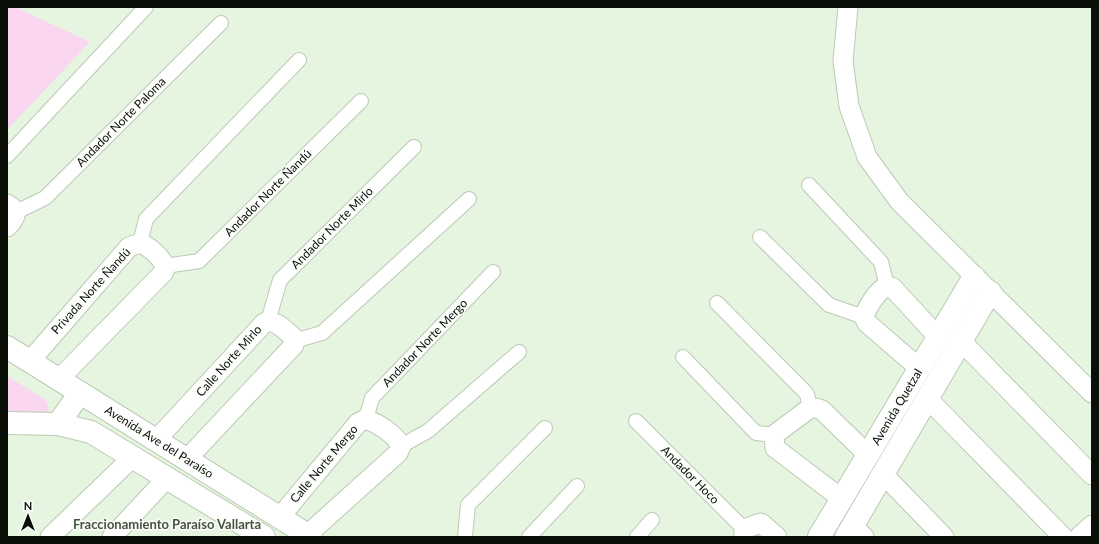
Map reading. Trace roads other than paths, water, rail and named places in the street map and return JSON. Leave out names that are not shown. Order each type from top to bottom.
[{"type":"street","points":[[7,156],[146,7]]},
{"type":"street","points":[[848,7],[843,61],[849,106],[867,157],[899,201],[1092,394]]},
{"type":"street","name":"Andador Norte Paloma","points":[[10,214],[45,198],[221,23]]},
{"type":"street","points":[[140,243],[146,219],[299,60]]},
{"type":"street","name":"Andador Norte Ñandú","points":[[165,266],[199,261],[361,101]]},
{"type":"street","name":"Andador Norte Mirlo","points":[[268,321],[280,280],[414,146]]},
{"type":"street","points":[[809,185],[881,262],[887,286]]},
{"type":"street","points":[[187,459],[294,345],[294,341],[322,333],[469,199]]},
{"type":"street","points":[[760,237],[829,305],[864,317],[867,323],[934,354]]},
{"type":"street","name":"Privada Norte Ñandú","points":[[30,361],[129,247],[140,243],[147,246],[165,266]]},
{"type":"street","points":[[59,380],[164,272],[165,266]]},
{"type":"street","name":"Andador Norte Mergo","points":[[366,419],[372,398],[493,272]]},
{"type":"street","name":"Avenida Quetzal","points":[[819,537],[868,455],[934,354],[974,277]]},
{"type":"street","points":[[864,317],[882,288],[887,286],[892,287],[934,354]]},
{"type":"street","name":"Avenida Quetzal","points":[[934,354],[960,340],[990,292]]},
{"type":"street","points":[[717,303],[807,394],[810,408]]},
{"type":"street","name":"Calle Norte Mirlo","points":[[156,440],[264,323],[268,321],[273,322],[293,336],[294,341]]},
{"type":"street","points":[[960,340],[1092,476]]},
{"type":"street","name":"Avenida Ave del Paraíso","points":[[7,347],[309,536]]},
{"type":"street","points":[[309,536],[398,454],[401,446],[428,431],[519,352]]},
{"type":"street","name":"Avenida Quetzal","points":[[854,533],[878,481],[927,398],[934,354]]},
{"type":"street","points":[[683,357],[756,434],[774,435],[810,408],[816,408],[822,410],[868,455]]},
{"type":"street","points":[[58,424],[80,393]]},
{"type":"street","points":[[927,398],[1063,537]]},
{"type":"street","name":"Calle Norte Mergo","points":[[280,517],[358,423],[366,419],[397,438],[401,446]]},
{"type":"street","name":"Andador Hoco","points":[[636,421],[744,533]]},
{"type":"street","name":"Avenida Ave del Paraíso","points":[[8,425],[58,424],[91,432],[168,477],[258,536]]},
{"type":"street","points":[[465,537],[468,505],[546,428]]},
{"type":"street","points":[[774,435],[775,448],[842,499]]},
{"type":"street","points":[[50,537],[133,457]]},
{"type":"street","points":[[112,537],[168,477]]},
{"type":"street","points":[[854,478],[878,481],[944,537]]},
{"type":"street","points":[[529,537],[577,486]]},
{"type":"street","points":[[258,536],[280,517]]},
{"type":"street","points":[[637,537],[652,520]]},
{"type":"street","points":[[744,533],[761,523],[777,537]]},
{"type":"street","points":[[1080,537],[1092,525]]},
{"type":"district","name":"Fraccionamiento Paraíso Vallarta","points":[[167,524]]}]
